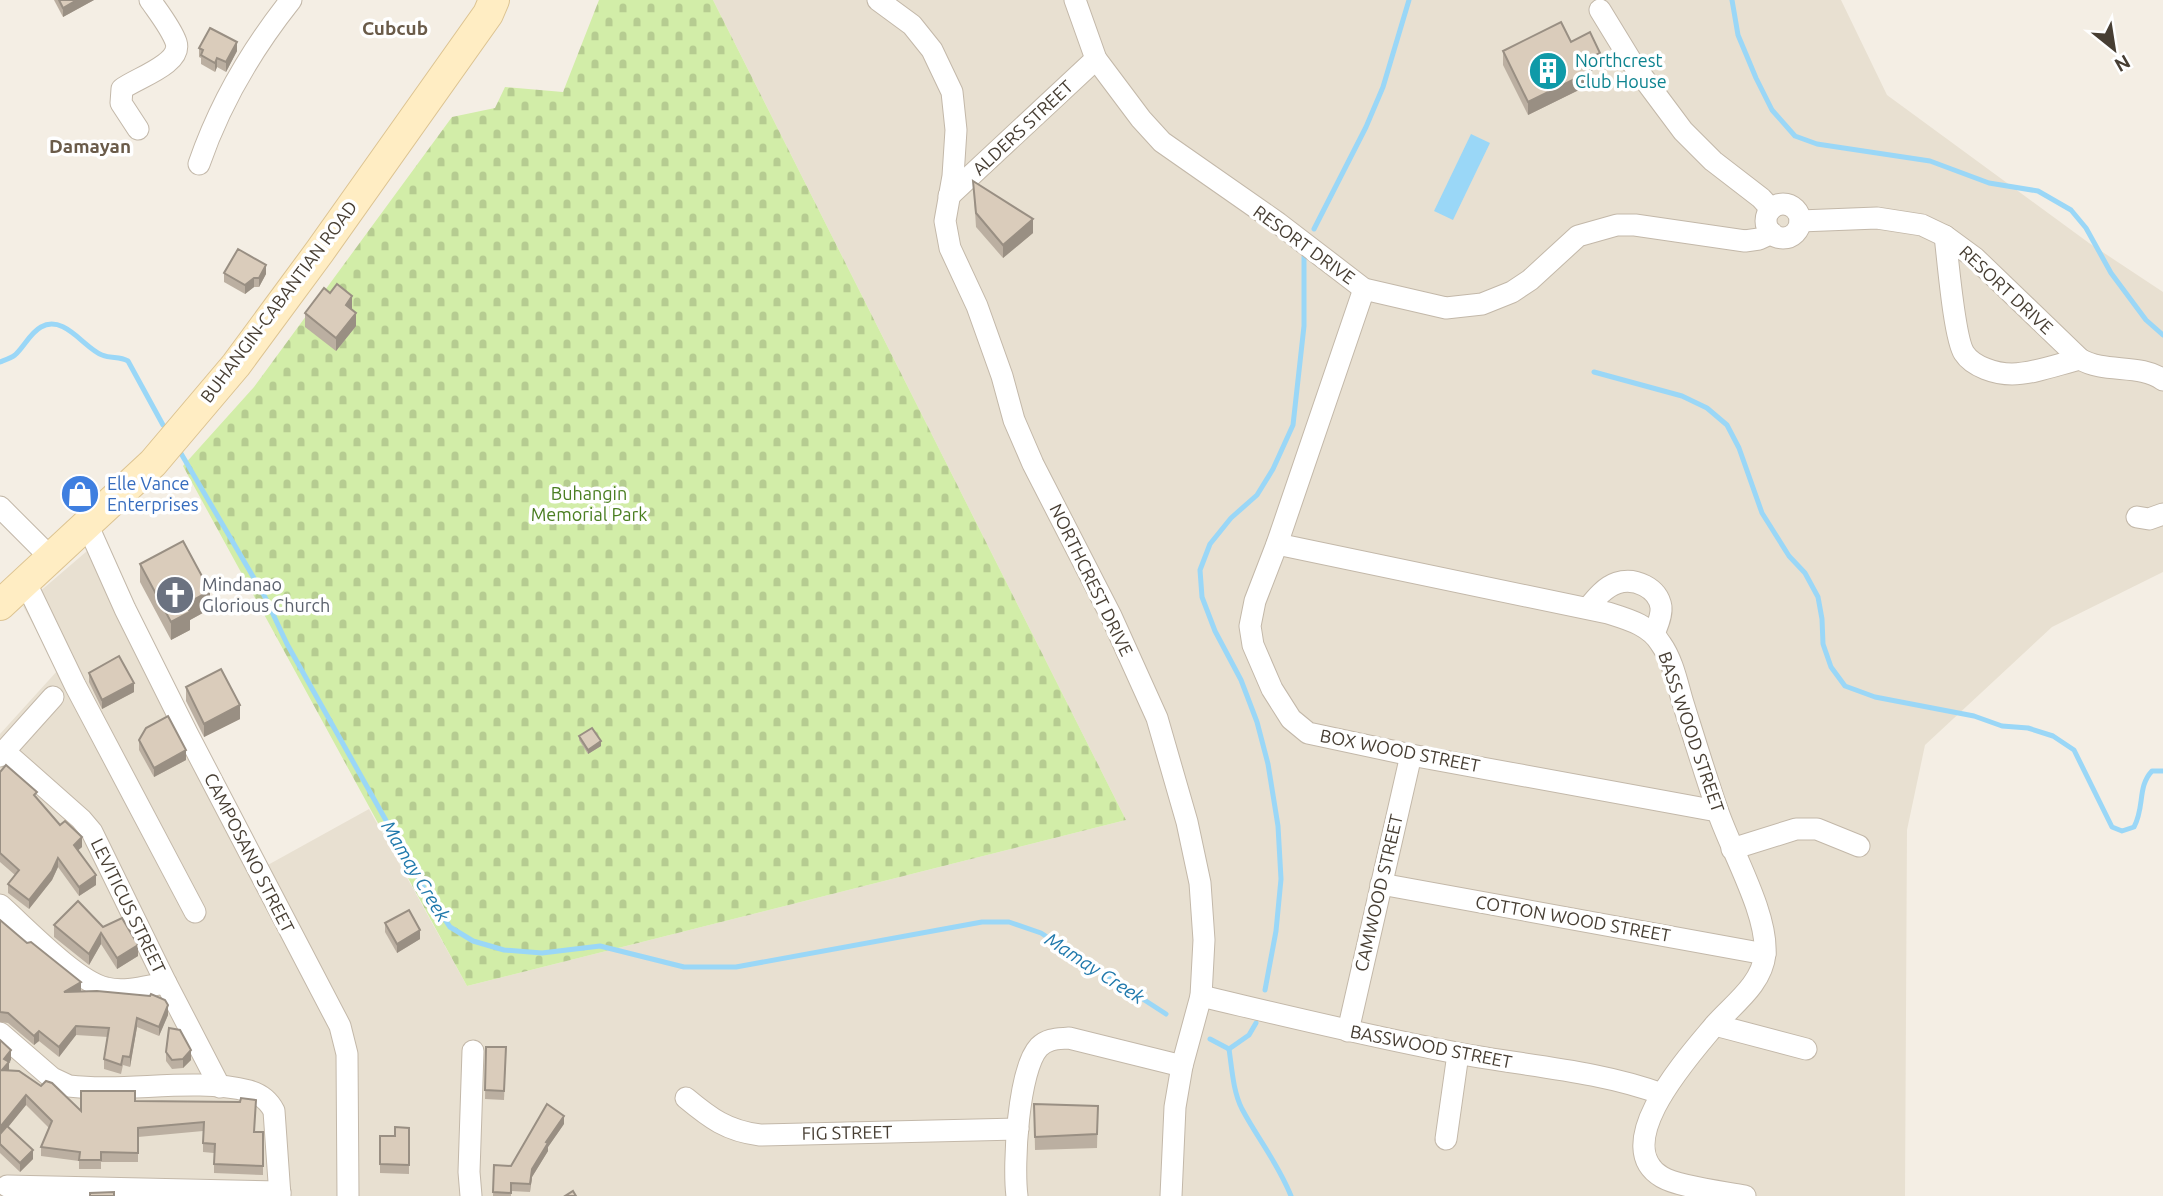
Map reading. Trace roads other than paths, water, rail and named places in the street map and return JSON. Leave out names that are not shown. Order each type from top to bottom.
[{"type":"main road","name":"BUHANGIN-CABANTIAN ROAD","points":[[0,605],[153,463],[236,365],[464,48],[488,14],[494,0]]},
{"type":"street","points":[[138,129],[121,103],[122,89],[174,58],[177,51],[176,42],[150,0]]},
{"type":"street","points":[[199,164],[212,125],[275,20],[291,0]]},
{"type":"street","name":"NORTHCREST DRIVE","points":[[878,0],[912,24],[932,50],[952,92],[956,130],[945,221],[950,248],[977,306],[1002,376],[1014,420],[1032,464],[1111,616],[1157,718],[1187,822],[1200,883],[1204,940],[1201,996],[1182,1066],[1175,1107],[1171,1196]]},
{"type":"street","name":"RESORT DRIVE","points":[[1076,0],[1096,59],[1141,120],[1162,142],[1278,223],[1364,289],[1446,308],[1482,304],[1513,292],[1578,236],[1598,229],[1635,225],[1745,241],[1772,233]]},
{"type":"street","points":[[1600,10],[1633,64],[1683,131],[1713,162],[1744,184],[1771,209]]},
{"type":"street","name":"ALDERS STREET","points":[[949,197],[1096,59]]},
{"type":"street","points":[[1780,204],[1789,205],[1797,212],[1800,221],[1792,235],[1782,238],[1772,233],[1766,221],[1771,209],[1780,204]]},
{"type":"street","name":"RESORT DRIVE","points":[[1800,221],[1877,218],[1922,225],[1945,236],[1975,258],[2080,359],[2102,368],[2144,372],[2163,380]]},
{"type":"street","points":[[1945,236],[1958,333],[1964,353],[1993,372],[2013,374],[2080,359]]},
{"type":"street","name":"BOX WOOD STREET","points":[[1364,289],[1255,601],[1250,626],[1253,645],[1272,689],[1291,719],[1308,733],[1411,755],[1717,811]]},
{"type":"street","points":[[0,507],[50,557]]},
{"type":"street","points":[[2137,517],[2149,519],[2163,514]]},
{"type":"street","name":"CAMPOSANO STREET","points":[[87,524],[125,609],[187,733],[340,1026],[347,1054],[348,1196]]},
{"type":"street","name":"BASS WOOD STREET","points":[[1277,544],[1588,608],[1626,619],[1654,634],[1667,654],[1717,811],[1756,907],[1763,932],[1765,954]]},
{"type":"street","points":[[25,581],[75,685],[195,912]]},
{"type":"street","points":[[1588,608],[1606,588],[1616,583],[1641,583],[1651,589],[1661,608],[1654,634]]},
{"type":"street","points":[[2,754],[53,696]]},
{"type":"street","name":"LEVITICUS STREET","points":[[2,754],[81,819],[92,832],[220,1087]]},
{"type":"street","name":"CAMWOOD STREET","points":[[1348,1031],[1411,755]]},
{"type":"street","points":[[1731,849],[1796,829],[1816,829],[1859,846]]},
{"type":"street","name":"COTTON WOOD STREET","points":[[1381,884],[1765,954]]},
{"type":"street","points":[[0,905],[71,968],[97,985],[109,989],[124,989],[166,983]]},
{"type":"street","points":[[1745,1196],[1662,1177],[1646,1161],[1642,1151],[1644,1135],[1662,1094],[1715,1025],[1744,995],[1759,973],[1765,954]]},
{"type":"street","name":"BASSWOOD STREET","points":[[1201,996],[1348,1031],[1458,1054],[1618,1081],[1662,1094]]},
{"type":"street","points":[[1715,1025],[1806,1049]]},
{"type":"street","points":[[0,1033],[52,1079],[69,1086],[220,1087],[250,1091],[271,1104],[276,1119],[280,1194],[5,1187]]},
{"type":"street","points":[[1017,1196],[1015,1183],[1020,1105],[1031,1061],[1038,1048],[1050,1039],[1069,1038],[1182,1066]]},
{"type":"street","points":[[471,1196],[473,1051]]},
{"type":"street","points":[[1446,1139],[1458,1054]]},
{"type":"street","name":"FIG STREET","points":[[686,1098],[721,1124],[739,1132],[760,1135],[1018,1129]]},
{"type":"water","points":[[1471,134],[1490,143],[1453,220],[1434,211]]},
{"type":"waterway","points":[[1314,229],[1366,127],[1383,87],[1409,0]]},
{"type":"waterway","points":[[1732,0],[1738,35],[1756,78],[1772,110],[1795,136],[1817,144],[1930,161],[1989,183],[2038,191],[2071,210],[2086,228],[2111,273],[2146,320],[2163,335]]},
{"type":"waterway","points":[[1265,990],[1276,931],[1281,879],[1278,826],[1268,764],[1257,722],[1241,680],[1215,631],[1202,597],[1200,570],[1210,544],[1231,518],[1257,495],[1273,469],[1293,425],[1304,326],[1304,257]]},
{"type":"waterway","name":"Mamay Creek","points":[[0,362],[15,355],[41,327],[49,324],[66,328],[102,355],[128,361],[163,425]]},
{"type":"waterway","points":[[1594,372],[1682,396],[1707,408],[1727,425],[1739,448],[1762,513],[1789,556],[1805,573],[1818,597],[1823,644],[1831,667],[1845,686],[1875,697],[1974,716],[2002,726],[2028,728],[2053,736],[2074,750],[2112,827],[2122,831],[2134,827],[2147,777],[2152,771],[2163,771]]},
{"type":"waterway","name":"Mamay Creek","points":[[179,450],[265,597],[287,644],[425,890],[450,927],[473,941],[504,950],[542,953],[600,946],[684,967],[736,967],[982,922],[1009,922],[1041,933],[1166,1014]]},
{"type":"waterway","points":[[1229,1049],[1249,1035],[1256,1023]]},
{"type":"waterway","name":"Mamay Creek","points":[[1210,1039],[1229,1049]]},
{"type":"waterway","points":[[1229,1049],[1239,1102],[1291,1196]]},
{"type":"place","name":"Northcrest Club House","points":[[1548,71]]},
{"type":"place","name":"Elle Vance Enterprises","points":[[80,494]]},
{"type":"place","name":"Mindanao Glorious Church","points":[[175,595]]},
{"type":"district","name":"Cubcub","points":[[395,28]]},
{"type":"district","name":"Damayan","points":[[90,146]]},
{"type":"park label","name":"Buhangin Memorial Park","points":[[589,504]]}]
